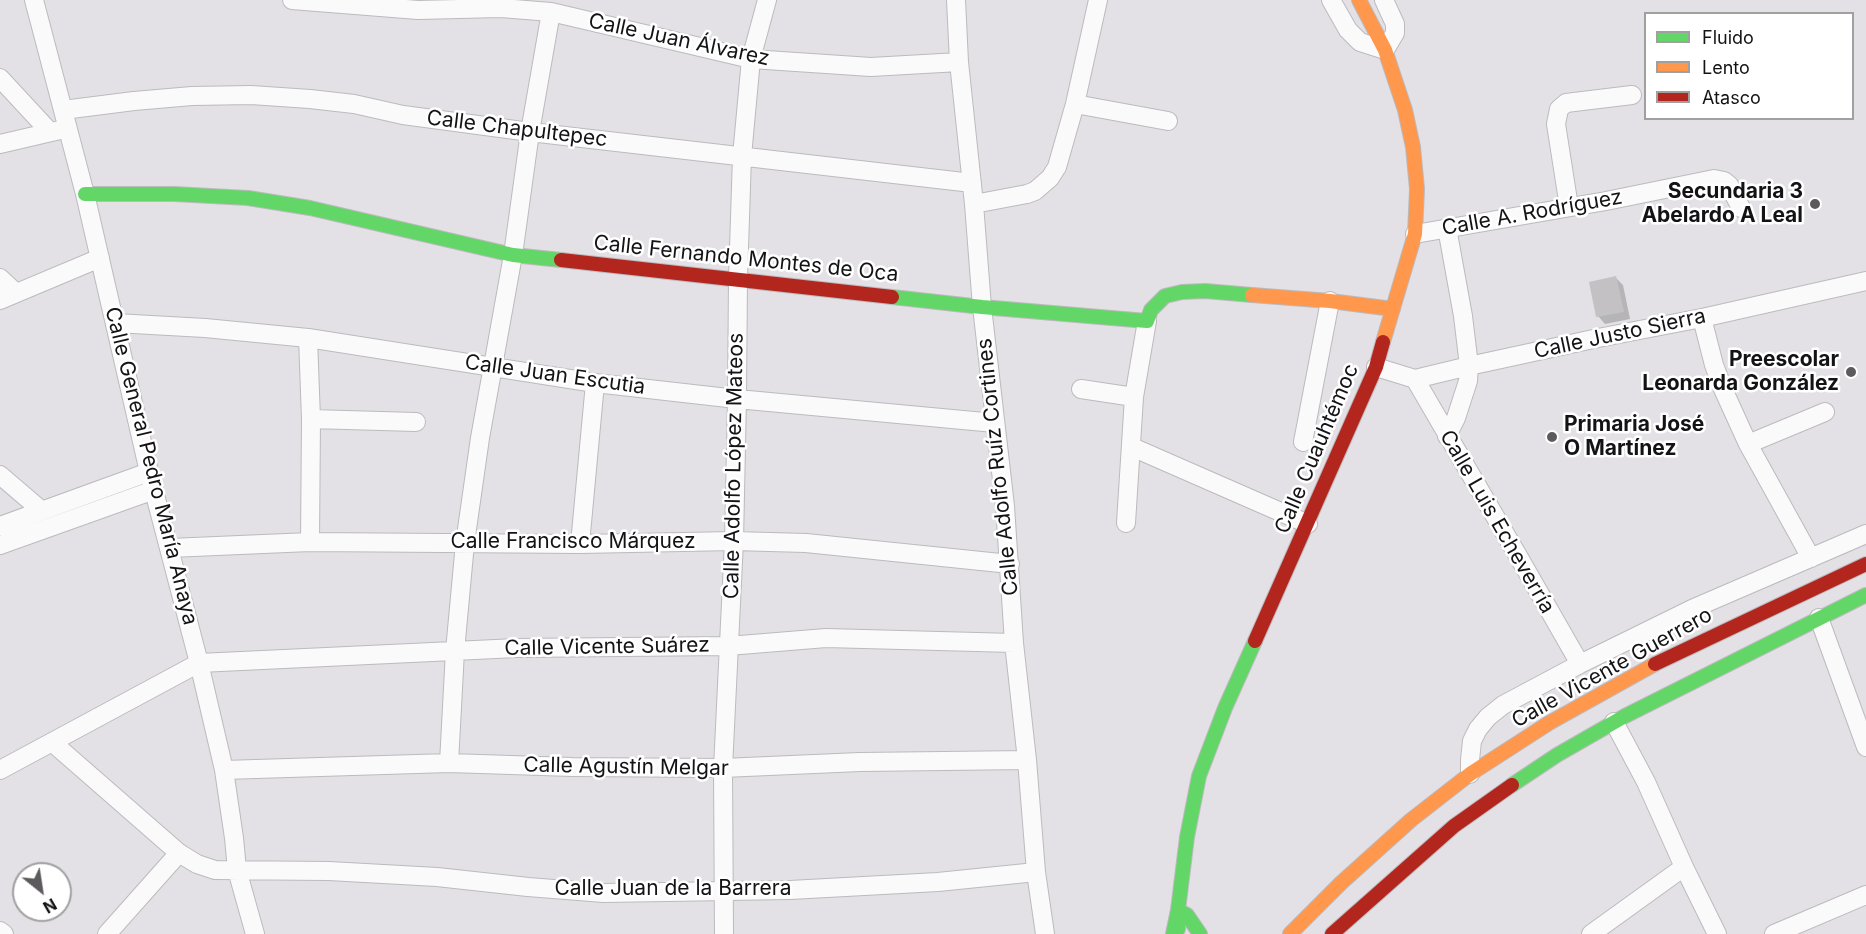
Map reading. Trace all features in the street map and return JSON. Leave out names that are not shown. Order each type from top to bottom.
[{"type":"street","name":"Calle General Pedro María Anaya","points":[[34,0],[63,110],[59,131],[85,194],[149,472],[199,663],[224,770],[237,870],[255,934]]},
{"type":"street","name":"Calle Juan Álvarez","points":[[292,0],[418,10],[447,4],[551,12],[751,59],[871,67],[959,62]]},
{"type":"street","name":"Calle Adolfo López Mateos","points":[[724,934],[723,768],[734,541],[742,156],[751,59],[767,0]]},
{"type":"street","name":"Calle Adolfo Ruíz Cortines","points":[[956,0],[959,62],[982,307],[1005,506],[1014,643],[1036,872],[1045,934]]},
{"type":"street","points":[[974,204],[1027,194],[1050,178],[1057,168],[1075,104],[1098,0]]},
{"type":"street","points":[[1331,0],[1348,30],[1360,42],[1385,50],[1395,33],[1395,24],[1384,0]]},
{"type":"street","name":"Calle Cuauhtémoc","points":[[1178,910],[1187,837],[1199,776],[1225,708],[1376,367],[1415,234],[1417,189],[1413,147],[1405,110],[1385,50],[1359,0]]},
{"type":"street","points":[[449,763],[455,651],[465,543],[491,367],[513,255],[530,132],[551,12]]},
{"type":"street","points":[[0,78],[59,131]]},
{"type":"street","name":"Calle Chapultepec","points":[[63,110],[180,97],[251,95],[310,99],[354,104],[403,115],[530,132],[972,183]]},
{"type":"street","points":[[1569,207],[1556,124],[1559,110],[1566,103],[1632,95]]},
{"type":"street","points":[[1075,104],[1168,121]]},
{"type":"street","points":[[0,144],[59,131]]},
{"type":"street","name":"Calle A. Rodríguez","points":[[1415,234],[1714,179],[1724,181],[1729,185],[1741,208]]},
{"type":"street","name":"Calle Fernando Montes de Oca","points":[[85,194],[174,194],[248,198],[310,208],[513,255],[982,307],[1147,321]]},
{"type":"street","points":[[1447,228],[1469,366],[1468,381],[1456,418],[1447,436]]},
{"type":"street","points":[[0,278],[8,297],[100,258]]},
{"type":"street","name":"Calle Justo Sierra","points":[[1415,380],[1469,366],[1702,318],[1866,281]]},
{"type":"street","points":[[1126,523],[1134,397],[1147,321],[1151,310],[1165,296],[1182,292],[1205,291],[1330,301],[1393,309]]},
{"type":"street","points":[[1303,442],[1330,301]]},
{"type":"street","points":[[1702,318],[1717,373],[1748,444],[1811,558]]},
{"type":"street","name":"Calle Juan Escutia","points":[[115,323],[205,328],[308,338],[595,383],[995,423]]},
{"type":"street","points":[[308,338],[311,419],[310,542]]},
{"type":"street","points":[[1376,367],[1415,380]]},
{"type":"street","name":"Calle Luis Echeverría","points":[[1415,380],[1580,664]]},
{"type":"street","points":[[580,544],[595,383]]},
{"type":"street","points":[[1080,389],[1134,397]]},
{"type":"street","points":[[1748,444],[1825,412]]},
{"type":"street","points":[[311,419],[416,422]]},
{"type":"street","points":[[1132,447],[1308,524]]},
{"type":"street","points":[[0,526],[149,472]]},
{"type":"street","points":[[0,476],[42,510]]},
{"type":"street","points":[[0,545],[154,490]]},
{"type":"street","points":[[1470,774],[1472,741],[1488,717],[1503,705],[1692,609],[1866,534]]},
{"type":"street","name":"Calle Francisco Márquez","points":[[170,548],[310,542],[580,544],[734,541],[806,543],[1010,564]]},
{"type":"street","name":"Calle Vicente Guerrero","points":[[1283,931],[1298,916],[1314,909],[1396,834],[1470,774],[1549,723],[1646,669],[1866,564]]},
{"type":"street","points":[[1332,934],[1454,826],[1557,755],[1614,722],[1866,595]]},
{"type":"street","points":[[1819,618],[1866,747]]},
{"type":"street","name":"Calle Vicente Suárez","points":[[199,663],[517,648],[728,646],[826,638],[1014,643]]},
{"type":"street","points":[[0,770],[199,663]]},
{"type":"street","points":[[1614,722],[1646,782],[1684,867],[1718,934]]},
{"type":"street","name":"Calle Juan de la Barrera","points":[[53,743],[179,854],[197,864],[215,870],[329,871],[437,877],[604,893],[790,890],[927,883],[1036,872]]},
{"type":"street","name":"Calle Agustín Melgar","points":[[224,770],[449,763],[723,768],[860,762],[1027,760]]},
{"type":"street","points":[[107,934],[179,854]]},
{"type":"street","points":[[1591,934],[1684,867]]},
{"type":"street","points":[[1773,934],[1866,895]]},
{"type":"street","points":[[1173,934],[1178,910]]},
{"type":"street","points":[[1178,910],[1178,934]]},
{"type":"street","points":[[1178,910],[1184,934]]},
{"type":"street","points":[[1178,910],[1187,915],[1200,934]]},
{"type":"street","points":[[0,931],[4,934]]},
{"type":"building","points":[[1616,276],[1624,312],[1596,317],[1589,282]]},
{"type":"traffic: fast","points":[[85,194],[174,194],[248,198],[310,208],[513,255],[561,260]]},
{"type":"traffic: fast","points":[[892,297],[1147,321],[1151,310],[1165,296],[1182,292],[1205,291],[1252,295]]},
{"type":"traffic: fast","points":[[1512,785],[1557,755],[1625,716],[1866,595]]},
{"type":"traffic: fast","points":[[1178,929],[1178,910],[1187,837],[1199,776],[1225,708],[1255,641]]},
{"type":"traffic: fast","points":[[1173,934],[1178,910],[1187,915],[1200,934]]},
{"type":"traffic: slow","points":[[1359,0],[1385,50],[1405,110],[1413,147],[1417,189],[1415,234],[1383,342]]},
{"type":"traffic: slow","points":[[1252,295],[1393,309]]},
{"type":"traffic: slow","points":[[1290,934],[1341,883],[1411,820],[1470,774],[1549,723],[1655,664]]},
{"type":"traffic: jam","points":[[561,260],[892,297]]},
{"type":"traffic: jam","points":[[1255,641],[1376,367],[1383,342]]},
{"type":"traffic: jam","points":[[1655,664],[1866,564]]},
{"type":"traffic: jam","points":[[1332,934],[1454,826],[1512,785]]},
{"type":"place","name":"Secundaria 3 Abelardo A Leal","points":[[1815,204]]},
{"type":"place","name":"Preescolar Leonarda González","points":[[1851,372]]},
{"type":"place","name":"Primaria José O Martínez","points":[[1552,437]]}]
